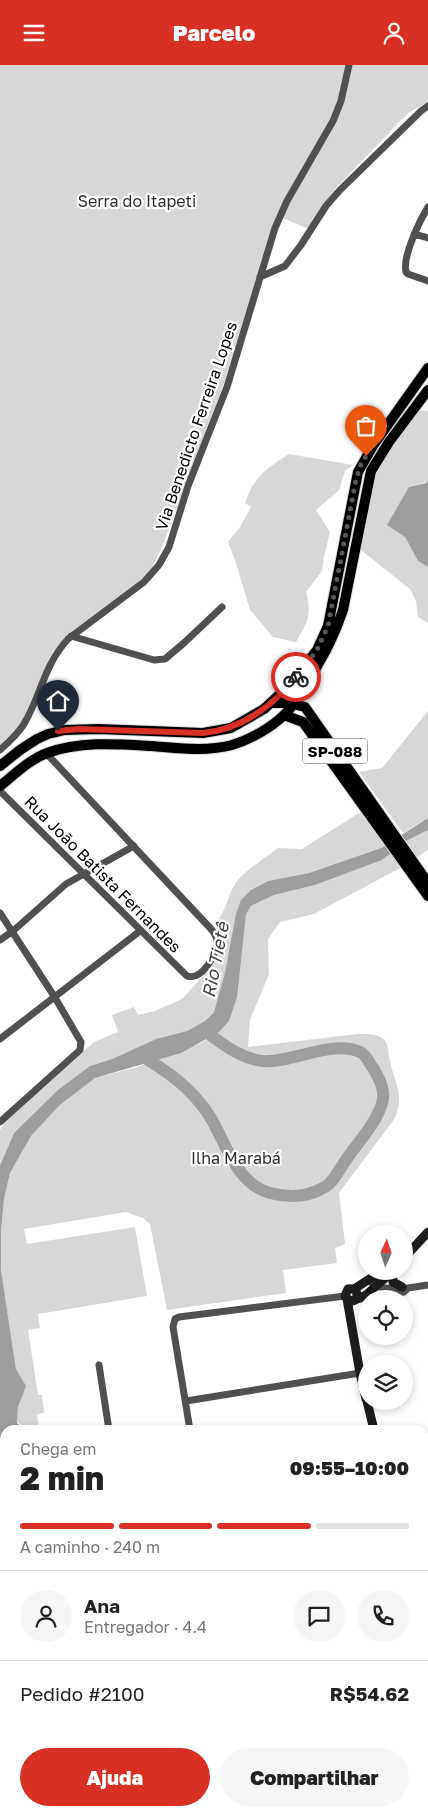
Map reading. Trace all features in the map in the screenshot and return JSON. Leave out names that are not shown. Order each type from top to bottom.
[{"type":"main road","points":[[0,766],[37,739],[58,731],[78,729],[203,733],[230,728],[243,722],[271,703],[290,685],[317,650],[328,626],[353,494],[361,464],[428,368]]},
{"type":"main road","points":[[0,786],[32,761],[46,753],[105,743],[196,749],[232,745],[253,735],[284,715],[325,655],[338,627],[372,471],[389,442],[428,391]]},
{"type":"main road","points":[[271,703],[294,703]]},
{"type":"main road","name":"SP-088","points":[[294,703],[304,707],[383,826]]},
{"type":"main road","name":"SP-088","points":[[284,715],[303,722],[422,879],[428,896]]},
{"type":"street","name":"Via Benedicto Ferreira Lopes","points":[[0,750],[24,724],[52,660],[60,648],[71,637],[144,582],[170,547],[188,486],[227,387],[275,228],[282,211],[333,121],[341,101],[349,65]]},
{"type":"street","points":[[260,277],[285,266],[326,206],[428,106]]},
{"type":"street","points":[[428,207],[414,234],[404,266],[406,272],[412,276],[428,281]]},
{"type":"street","points":[[414,234],[428,238]]},
{"type":"street","points":[[71,637],[154,659],[165,659],[222,607]]},
{"type":"street","points":[[0,940],[13,931],[66,884],[134,846],[46,753]]},
{"type":"street","name":"Rua João Batista Fernandes","points":[[0,791],[186,976],[194,977],[198,975],[212,957],[217,945],[215,934],[134,846]]},
{"type":"street","points":[[0,913],[54,996],[81,1042],[80,1050],[1,1118]]},
{"type":"street","points":[[0,1039],[140,931]]},
{"type":"street","points":[[413,1248],[428,1233]]},
{"type":"street","points":[[352,1297],[366,1295],[375,1280]]},
{"type":"street","points":[[372,1284],[379,1280]]},
{"type":"street","points":[[393,1280],[393,1283],[405,1287]]},
{"type":"street","points":[[372,1284],[384,1289],[428,1285]]},
{"type":"street","points":[[189,1425],[174,1327],[175,1319],[179,1317],[404,1292],[405,1287]]},
{"type":"street","points":[[352,1297],[352,1320],[358,1360]]},
{"type":"street","points":[[99,1365],[108,1425]]},
{"type":"street","points":[[186,1401],[358,1373]]},
{"type":"street","points":[[369,1410],[373,1425]]},
{"type":"green space","name":"Serra do Itapeti","points":[[0,65],[428,65],[428,102],[408,113],[335,189],[309,229],[278,216],[271,232],[223,386],[164,542],[150,572],[137,585],[64,638],[52,653],[19,728],[0,745]]},
{"type":"green space","points":[[419,410],[428,411],[428,480],[409,487],[405,537],[418,561],[428,567],[428,623],[418,617],[416,601],[410,589],[361,550],[369,498],[377,470],[391,447]]},
{"type":"green space","points":[[289,454],[353,465],[345,471],[339,490],[316,510],[330,532],[322,571],[306,592],[309,607],[308,618],[296,642],[273,637],[250,610],[228,542],[240,527],[251,507],[245,503],[252,486],[267,469]]},
{"type":"green space","points":[[428,711],[428,818],[403,833],[359,772],[382,768]]},
{"type":"green space","points":[[362,811],[386,844],[381,848],[309,873],[268,881],[251,890],[214,1012],[205,1021],[187,1031],[156,1039],[112,1059],[90,1066],[14,1133],[0,1164],[0,1130],[7,1118],[94,1042],[118,1032],[112,1015],[134,1007],[138,1015],[155,1011],[182,999],[213,965],[221,938],[216,922],[220,918],[235,884],[243,875],[278,848],[302,849]]},
{"type":"green space","name":"Ilha Marabá","points":[[428,830],[428,850],[402,867],[314,914],[280,922],[268,939],[269,974],[250,1020],[248,1047],[358,1034],[380,1037],[387,1044],[398,1091],[399,1104],[393,1121],[339,1193],[345,1244],[335,1248],[337,1263],[283,1270],[286,1293],[167,1310],[150,1224],[143,1218],[126,1212],[24,1229],[27,1244],[135,1227],[147,1296],[38,1314],[40,1328],[28,1330],[38,1395],[42,1395],[44,1413],[37,1414],[38,1425],[21,1425],[17,1421],[18,1407],[25,1386],[16,1369],[1,1270],[1,1232],[4,1199],[10,1173],[31,1136],[60,1105],[95,1078],[137,1067],[201,1043],[219,1032],[229,1021],[246,913],[251,906],[274,895],[315,885],[382,860],[408,840]]},
{"type":"shaded area","points":[[428,480],[428,567],[418,561],[405,537],[387,525],[409,487],[426,483]]},
{"type":"shaded area","points":[[428,818],[428,830],[408,840],[382,860],[315,885],[274,895],[251,906],[246,914],[237,997],[229,1021],[219,1032],[181,1053],[95,1078],[60,1105],[31,1136],[10,1173],[4,1199],[1,1232],[1,1270],[16,1369],[26,1386],[18,1407],[17,1423],[20,1425],[0,1425],[0,1165],[14,1133],[58,1090],[90,1066],[112,1059],[156,1039],[187,1031],[205,1021],[214,1012],[225,973],[236,914],[241,900],[251,890],[268,881],[309,873],[381,848]]},
{"type":"waterway","points":[[145,1058],[171,1075],[194,1096],[214,1123],[239,1170],[258,1188],[277,1195],[298,1196],[312,1193],[328,1185],[371,1126],[383,1100],[381,1083],[365,1056],[351,1049],[338,1048],[286,1059],[262,1061],[240,1054],[209,1034]]},
{"type":"way so far","points":[[296,677],[317,650],[328,626],[356,480],[361,464],[366,456]]},
{"type":"route","points":[[58,731],[78,729],[203,733],[218,731],[243,722],[264,709],[296,677]]},
{"type":"water label","name":"Rio Tietê","points":[[215,960]]}]
